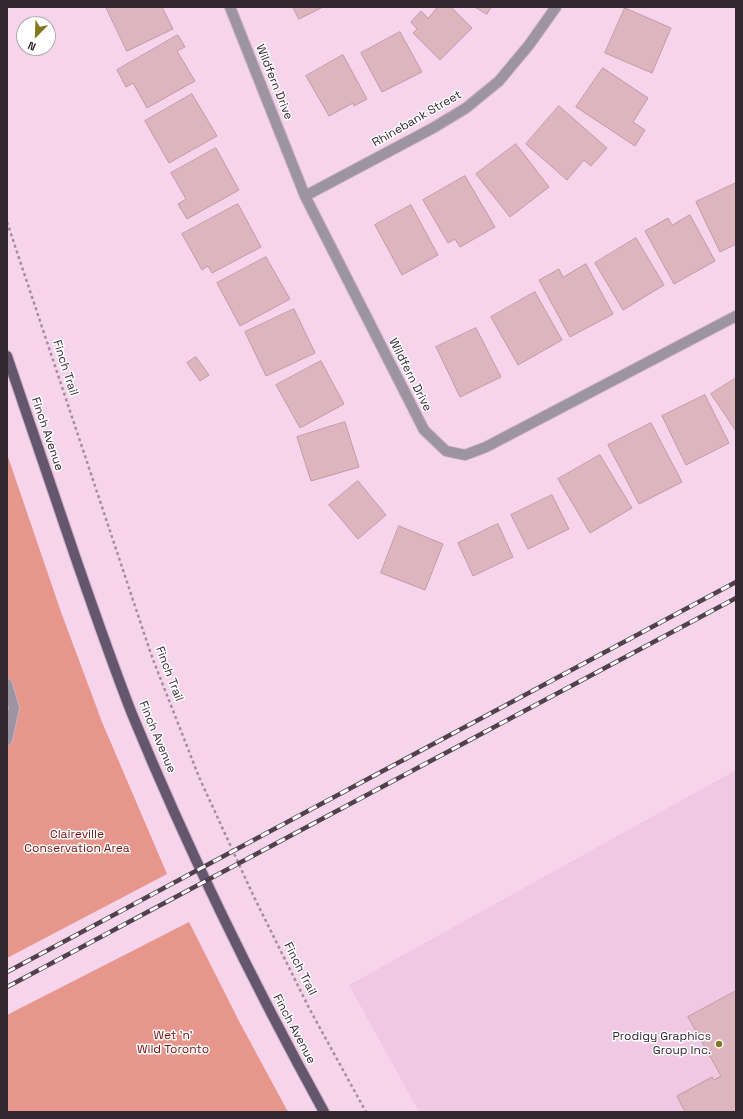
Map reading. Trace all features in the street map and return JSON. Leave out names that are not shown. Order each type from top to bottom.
[{"type":"main road","name":"Finch Avenue","points":[[7,356],[97,621],[132,713],[233,939],[324,1112]]},
{"type":"street","name":"Wildfern Drive","points":[[230,7],[305,196],[424,430],[446,451],[465,456],[486,448],[736,316]]},
{"type":"street","name":"Rhinebank Street","points":[[305,196],[433,128],[466,108],[499,81],[529,45],[556,7]]},
{"type":"street","points":[[7,684],[14,708],[7,740]]},
{"type":"path","name":"Finch Trail","points":[[7,222],[152,657],[199,777],[257,904],[309,1008],[366,1112]]},
{"type":"shaded area","points":[[736,770],[736,1112],[419,1112],[349,985]]},
{"type":"green space","name":"Claireville Conservation Area","points":[[7,454],[61,612],[102,722],[167,874],[7,958]]},
{"type":"green space","name":"Wet 'n' Wild Toronto","points":[[189,922],[240,1023],[288,1112],[7,1112],[7,1015]]},
{"type":"building","points":[[106,7],[162,7],[173,29],[127,51]]},
{"type":"building","points":[[293,7],[323,7],[299,19]]},
{"type":"building","points":[[438,7],[451,7],[472,28],[440,60],[413,33],[417,29],[411,22],[421,11],[428,18]]},
{"type":"building","points":[[475,7],[491,7],[487,14]]},
{"type":"building","points":[[625,8],[671,28],[652,73],[605,53]]},
{"type":"building","points":[[400,32],[422,72],[382,92],[361,53]]},
{"type":"building","points":[[178,35],[185,47],[177,51],[195,81],[147,108],[133,83],[126,87],[117,70]]},
{"type":"building","points":[[343,55],[367,99],[354,106],[353,103],[329,116],[306,76]]},
{"type":"building","points":[[603,68],[648,98],[633,122],[645,130],[635,146],[576,107]]},
{"type":"building","points":[[192,94],[217,136],[169,163],[145,121]]},
{"type":"building","points":[[559,106],[607,148],[591,166],[584,160],[567,180],[526,144]]},
{"type":"building","points":[[516,144],[549,187],[510,217],[476,174]]},
{"type":"building","points":[[216,148],[239,190],[187,219],[178,204],[186,199],[171,173]]},
{"type":"building","points":[[465,176],[495,227],[460,247],[455,239],[448,243],[423,200]]},
{"type":"building","points":[[736,183],[736,244],[720,252],[696,202]]},
{"type":"building","points":[[238,204],[261,247],[212,273],[208,266],[202,270],[182,234]]},
{"type":"building","points":[[411,205],[438,255],[402,275],[375,225]]},
{"type":"building","points":[[690,215],[715,261],[674,284],[645,231],[668,218],[672,225]]},
{"type":"building","points":[[636,238],[664,285],[623,310],[595,263]]},
{"type":"building","points":[[266,257],[290,299],[240,326],[217,283]]},
{"type":"building","points":[[586,264],[613,314],[570,337],[539,280],[559,269],[563,277]]},
{"type":"building","points":[[535,292],[562,340],[518,365],[491,317]]},
{"type":"building","points":[[294,309],[315,353],[266,376],[245,332]]},
{"type":"building","points":[[476,328],[501,377],[460,397],[436,347]]},
{"type":"building","points":[[196,357],[209,375],[200,381],[187,363]]},
{"type":"building","points":[[321,361],[344,404],[300,428],[276,385]]},
{"type":"building","points":[[736,378],[736,431],[711,394]]},
{"type":"building","points":[[705,395],[729,443],[686,465],[662,416]]},
{"type":"building","points":[[345,422],[359,467],[311,481],[297,437]]},
{"type":"building","points":[[651,423],[682,482],[639,504],[608,445]]},
{"type":"building","points":[[600,455],[632,508],[590,533],[558,479]]},
{"type":"building","points":[[358,481],[386,515],[358,539],[329,505]]},
{"type":"building","points":[[552,495],[569,529],[528,549],[511,515]]},
{"type":"building","points":[[498,524],[513,557],[473,576],[458,543]]},
{"type":"building","points":[[399,526],[443,544],[425,590],[381,573]]},
{"type":"building","name":"Prodigy Graphics Group Inc.","points":[[736,991],[736,1112],[685,1112],[677,1096],[712,1077],[714,1080],[721,1076],[688,1017]]},
{"type":"railway","points":[[7,972],[736,582]]},
{"type":"railway","points":[[7,987],[736,598]]},
{"type":"place","name":"Prodigy Graphics Group Inc.","points":[[719,1044]]}]
